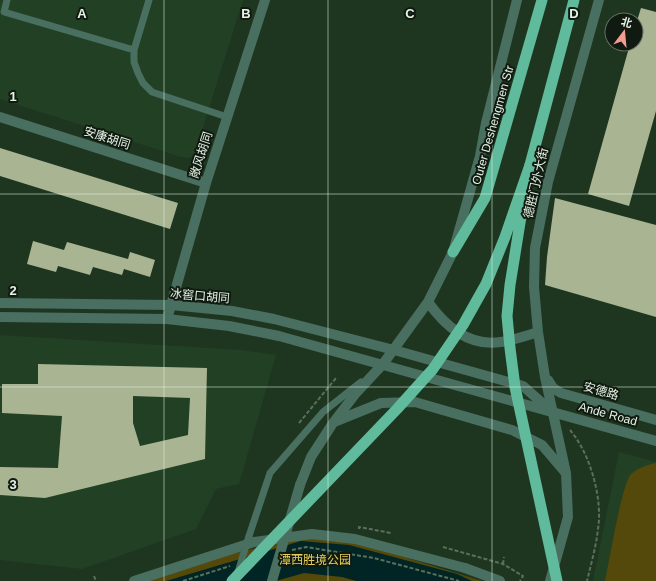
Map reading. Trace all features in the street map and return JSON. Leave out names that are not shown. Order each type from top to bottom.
[{"type":"highway","name":"Outer Deshengmen Str","points":[[453,252],[485,198],[542,0]]},
{"type":"highway","points":[[232,581],[397,409],[433,369],[463,325],[486,284],[506,237],[530,164],[574,0]]},
{"type":"highway","points":[[530,164],[510,285],[507,316],[515,387],[557,581]]},
{"type":"street","name":"敞风胡同","points":[[167,319],[206,183],[265,0]]},
{"type":"street","name":"Outer Deshengmen Str","points":[[272,581],[300,485],[311,456],[356,392],[383,364],[428,302],[453,252],[480,156],[486,123],[517,0]]},
{"type":"street","name":"德胜门外大街","points":[[550,581],[568,517],[566,473],[545,377],[538,332],[534,287],[535,248],[548,182],[599,0]]},
{"type":"street","name":"安康胡同","points":[[0,117],[206,183]]},
{"type":"street","points":[[428,302],[438,316],[452,330],[466,337],[485,343],[501,342],[538,332]]},
{"type":"street","name":"冰窖口胡同","points":[[0,303],[171,305],[232,311],[274,319],[394,350],[523,386],[553,412]]},
{"type":"street","points":[[0,317],[167,319],[229,326],[279,336],[383,364]]},
{"type":"street","name":"Ande Road","points":[[383,364],[656,441]]},
{"type":"street","name":"安德路","points":[[545,377],[553,388],[561,394],[656,420]]},
{"type":"street","points":[[333,423],[381,403],[415,402],[512,430],[542,445],[566,473]]},
{"type":"street","points":[[134,581],[254,542],[312,534],[355,539],[465,568],[500,581]]},
{"type":"lane","points":[[7,0],[4,12],[134,50]]},
{"type":"lane","points":[[149,0],[134,50],[134,62],[143,83],[152,92],[227,117]]},
{"type":"lane","points":[[236,581],[270,473],[323,412],[383,364]]},
{"type":"path","points":[[568,427],[576,436],[586,455],[593,476],[598,503],[598,528],[587,581]]},
{"type":"path","points":[[292,550],[306,547],[374,558],[459,581]]},
{"type":"path","points":[[443,547],[503,564],[523,576],[520,581]]},
{"type":"path","points":[[503,564],[504,557]]},
{"type":"path","points":[[183,581],[234,564]]},
{"type":"path","points":[[94,576],[96,581]]},
{"type":"shaded area","points":[[0,0],[243,0],[194,156],[188,158],[181,157],[0,99]]},
{"type":"shaded area","points":[[0,335],[241,350],[276,355],[239,484],[216,489],[196,529],[82,569],[0,560]]},
{"type":"shaded area","points":[[619,452],[656,462],[656,581],[593,581]]},
{"type":"green space","points":[[656,463],[656,581],[605,581],[616,524],[627,480],[631,474],[637,470]]},
{"type":"green space","name":"潭西胜境公园","points":[[309,538],[352,541],[482,581],[147,581],[231,554],[296,539]]},
{"type":"water","name":"潭西胜境公园","points":[[301,541],[349,545],[457,574],[472,581],[356,581],[342,577],[304,573],[276,581],[166,581]]},
{"type":"building","points":[[641,8],[656,12],[656,111],[629,206],[588,194],[628,52],[644,52],[644,12],[640,12]]},
{"type":"building","points":[[0,148],[178,203],[170,229],[0,176]]},
{"type":"building","points":[[555,198],[656,225],[656,317],[545,285],[547,257]]},
{"type":"building","points":[[33,241],[64,250],[67,242],[128,259],[130,252],[155,260],[150,277],[124,269],[122,275],[93,267],[90,275],[58,266],[56,272],[27,264]]},
{"type":"building","points":[[38,364],[207,368],[205,459],[45,498],[0,495],[0,467],[58,468],[62,416],[2,413],[2,384],[38,384]],"holes":[[[133,396],[190,398],[188,435],[140,446],[133,423]]]}]
